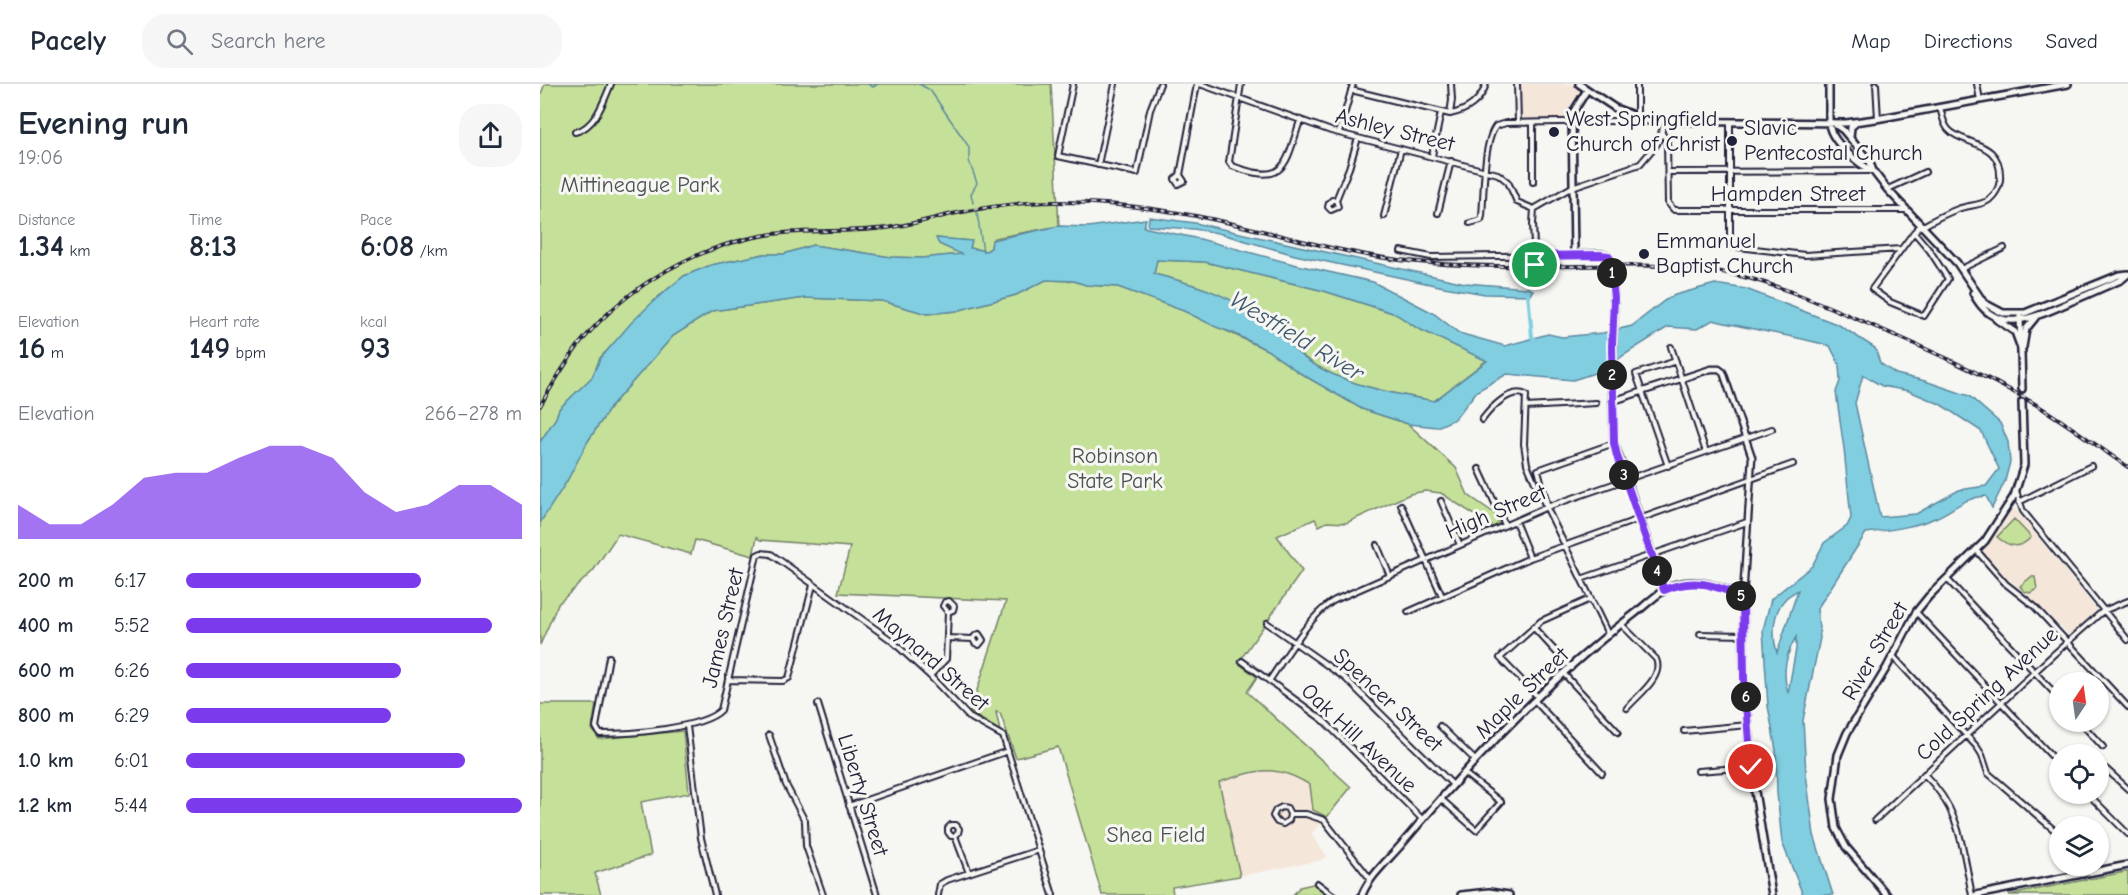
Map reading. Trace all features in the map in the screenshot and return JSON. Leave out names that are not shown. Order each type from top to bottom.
[{"type":"main road","points":[[1579,84],[1588,87],[1615,108],[1637,118],[1665,122],[1858,122],[2068,84]]},
{"type":"main road","points":[[1829,84],[1828,122],[1830,130],[1839,143],[1861,165],[1873,171]]},
{"type":"main road","points":[[1588,87],[1572,112],[1571,123],[1574,255],[1603,255],[1610,258],[1613,282],[1614,443],[1664,590]]},
{"type":"main road","points":[[1828,122],[1838,126],[1850,138],[1870,162],[1873,171],[1887,189],[1961,269],[1976,293],[1989,306],[2003,313],[2020,317],[2119,275],[2128,275]]},
{"type":"main road","points":[[1850,138],[1851,129],[1858,122]]},
{"type":"main road","points":[[2022,351],[2027,327],[2032,321],[2128,275]]},
{"type":"main road","points":[[1967,279],[1981,307],[2014,330],[2022,351]]},
{"type":"main road","points":[[1981,307],[1999,318],[2043,314]]},
{"type":"main road","points":[[2020,317],[2022,389]]},
{"type":"main road","name":"River Street","points":[[1887,895],[1842,840],[1835,824],[1832,799],[1837,760],[1845,738],[1916,612],[1977,551],[1995,528],[2016,490],[2024,465],[2022,402]]},
{"type":"main road","name":"Maple Street","points":[[1362,895],[1423,819],[1476,760],[1537,699],[1608,634],[1664,590],[1677,584],[1700,582],[1720,587],[1743,597]]},
{"type":"main road","points":[[1743,597],[1751,767],[1772,895]]},
{"type":"main road","points":[[2109,869],[2128,865]]},
{"type":"main road","points":[[1974,895],[2075,876]]},
{"type":"main road","points":[[1461,895],[1489,892],[1509,895]]},
{"type":"street","points":[[575,132],[585,129],[591,122],[611,84]]},
{"type":"street","points":[[1073,84],[1058,156],[1137,173],[1150,110],[1160,84]]},
{"type":"street","points":[[1098,165],[1115,84]]},
{"type":"street","points":[[1180,175],[1199,84]]},
{"type":"street","name":"Ashley Street","points":[[1199,84],[1339,133],[1500,175],[1506,180],[1517,202],[1534,209]]},
{"type":"street","points":[[1241,84],[1230,165],[1265,176],[1276,172],[1286,160],[1300,120]]},
{"type":"street","points":[[1339,133],[1353,84]]},
{"type":"street","points":[[1450,114],[1451,84]]},
{"type":"street","points":[[1352,90],[1450,114],[1460,112],[1473,104],[1483,92],[1486,84]]},
{"type":"street","points":[[1517,84],[1518,123]]},
{"type":"street","points":[[1637,84],[1637,118]]},
{"type":"street","points":[[1876,84],[1878,119]]},
{"type":"street","points":[[1977,84],[1980,100]]},
{"type":"street","points":[[1914,232],[1930,251],[1948,279],[1924,316],[1890,302],[1872,289],[1901,249],[1914,232],[1920,225],[1925,225],[1958,209],[1985,202],[1995,194],[1999,182],[1999,169],[1992,155],[1980,144],[1949,130],[1944,123],[1940,107]]},
{"type":"street","points":[[1432,156],[1441,112]]},
{"type":"street","points":[[1470,223],[1481,220],[1485,170],[1492,131],[1496,126],[1506,123],[1615,121]]},
{"type":"street","points":[[1535,268],[1534,209],[1572,187],[1639,164],[1650,153],[1662,133],[1665,122]]},
{"type":"street","points":[[1730,122],[1730,246],[1805,255],[1901,249]]},
{"type":"street","points":[[1533,124],[1533,182]]},
{"type":"street","points":[[1662,133],[1667,141],[1668,172],[1873,171]]},
{"type":"street","points":[[1336,200],[1358,138]]},
{"type":"street","points":[[1384,216],[1401,149]]},
{"type":"street","points":[[1438,213],[1451,161]]},
{"type":"street","name":"Hampden Street","points":[[1668,172],[1668,202],[1671,207],[1679,210],[1907,210]]},
{"type":"street","points":[[1887,189],[1925,172]]},
{"type":"street","points":[[1961,269],[2004,248]]},
{"type":"street","points":[[1401,251],[1431,257],[1574,255]]},
{"type":"street","points":[[1671,346],[1706,452]]},
{"type":"street","points":[[1668,466],[1636,374],[1676,361]]},
{"type":"street","points":[[1613,401],[1712,368],[1720,369],[1725,376],[1752,457],[1743,597]]},
{"type":"street","points":[[1482,420],[1498,403],[1515,393],[1522,393],[1526,396],[1525,459],[1608,634]]},
{"type":"street","points":[[1526,407],[1596,402]]},
{"type":"street","name":"High Street","points":[[1269,681],[1296,643],[1330,602],[1547,507],[1772,429]]},
{"type":"street","points":[[1547,507],[1538,470],[1614,443]]},
{"type":"street","points":[[1408,612],[1530,558],[1793,464]]},
{"type":"street","points":[[2019,502],[2091,466]]},
{"type":"street","points":[[1479,469],[1505,525]]},
{"type":"street","points":[[2016,490],[2023,511],[2128,640]]},
{"type":"street","points":[[1441,501],[1460,545]]},
{"type":"street","points":[[1401,505],[1442,596]]},
{"type":"street","points":[[1515,521],[1530,558]]},
{"type":"street","points":[[1581,579],[1748,522]]},
{"type":"street","points":[[1377,545],[1390,576]]},
{"type":"street","points":[[1977,551],[2006,584],[2030,602],[2068,641],[2128,707]]},
{"type":"street","name":"Maynard Street","points":[[761,553],[771,554],[891,640],[969,717],[1003,736],[1053,894]]},
{"type":"street","name":"James Street","points":[[609,657],[596,727],[600,734],[687,726],[716,715],[721,710],[754,564],[757,555],[761,553]]},
{"type":"street","points":[[1947,579],[2049,688]]},
{"type":"street","points":[[728,680],[783,681],[789,678],[813,585]]},
{"type":"street","points":[[1590,599],[1546,618],[1500,658],[1602,773]]},
{"type":"street","name":"Cold Spring Avenue","points":[[1875,820],[2068,641],[2103,611],[2128,601]]},
{"type":"street","points":[[930,676],[946,659],[948,612]]},
{"type":"street","points":[[1916,612],[2049,754]]},
{"type":"street","name":"Spencer Street","points":[[1267,623],[1345,678],[1453,785]]},
{"type":"street","points":[[1621,624],[1656,659],[1658,665],[1656,676],[1627,708]]},
{"type":"street","points":[[1533,627],[1571,668]]},
{"type":"street","points":[[1700,634],[1743,635]]},
{"type":"street","points":[[947,638],[973,639]]},
{"type":"street","points":[[1893,656],[1981,753],[1988,772],[2049,825]]},
{"type":"street","name":"Oak Hill Avenue","points":[[1242,661],[1323,720],[1423,819]]},
{"type":"street","points":[[1564,674],[1618,732]]},
{"type":"street","name":"Liberty Street","points":[[818,704],[877,895]]},
{"type":"street","points":[[1684,731],[1748,725]]},
{"type":"street","points":[[687,726],[701,838],[715,895]]},
{"type":"street","points":[[1440,726],[1476,760]]},
{"type":"street","points":[[2089,732],[2100,744]]},
{"type":"street","points":[[769,735],[786,785],[805,821],[806,846],[823,895]]},
{"type":"street","points":[[849,806],[1008,751]]},
{"type":"street","points":[[1698,771],[1751,767]]},
{"type":"street","points":[[2109,770],[2128,789]]},
{"type":"street","points":[[1441,799],[1476,830],[1501,802],[1464,773]]},
{"type":"street","points":[[1924,774],[1942,794],[1954,816],[1974,895]]},
{"type":"street","points":[[2098,804],[2128,834]]},
{"type":"street","points":[[1280,807],[1287,808],[1290,814],[1289,820],[1283,824],[1278,823],[1274,818],[1275,811],[1280,807]]},
{"type":"street","points":[[1290,814],[1306,814],[1324,820],[1371,881]]},
{"type":"street","points":[[955,836],[969,873]]},
{"type":"street","points":[[938,895],[940,884],[1039,850]]},
{"type":"street","points":[[1317,883],[1333,895]]},
{"type":"street","points":[[1046,895],[1053,894]]},
{"type":"shaded area","points":[[1519,84],[1573,84],[1582,91],[1582,95],[1569,112],[1569,120],[1521,120]]},
{"type":"shaded area","points":[[2015,508],[2097,610],[2070,636],[2028,595],[2021,592],[1983,553],[1982,550],[2011,510]]},
{"type":"shaded area","points":[[1270,770],[1293,774],[1310,785],[1313,810],[1327,817],[1311,834],[1327,856],[1322,860],[1240,876],[1219,782]]},
{"type":"green space","name":"Mittineague Park","points":[[545,84],[1051,84],[1059,226],[995,238],[992,240],[991,248],[986,251],[970,248],[971,241],[937,238],[939,244],[962,254],[922,258],[891,257],[813,245],[784,254],[764,254],[711,265],[684,276],[657,298],[600,358],[593,377],[559,409],[556,418],[540,442],[540,96]]},
{"type":"green space","points":[[1157,260],[1205,262],[1324,291],[1396,314],[1417,328],[1487,360],[1434,401],[1366,386],[1333,375],[1318,367],[1299,353],[1267,323],[1227,298],[1185,282],[1154,274]]},
{"type":"green space","name":"Robinson State Park","points":[[1046,280],[1118,287],[1184,311],[1267,350],[1300,373],[1362,409],[1408,424],[1456,468],[1468,495],[1494,513],[1499,524],[1493,527],[1441,493],[1425,491],[1410,494],[1346,523],[1327,522],[1319,526],[1315,519],[1277,536],[1302,571],[1238,663],[1257,677],[1247,692],[1351,787],[1327,817],[1313,810],[1310,785],[1286,774],[1276,771],[1255,772],[1219,782],[1240,876],[1172,887],[1173,895],[1102,895],[1058,747],[1016,758],[1000,713],[996,712],[1000,731],[970,712],[1006,601],[838,593],[850,547],[760,540],[757,537],[753,556],[695,540],[691,554],[618,534],[593,571],[558,604],[540,645],[540,495],[588,441],[612,405],[673,336],[712,311],[805,298],[882,301],[927,314],[956,311],[1016,295]]},
{"type":"green space","points":[[2014,519],[2031,537],[2023,544],[2014,546],[1997,537]]},
{"type":"green space","points":[[2031,577],[2035,577],[2037,589],[2030,593],[2024,591],[2020,586]]},
{"type":"green space","points":[[540,704],[596,704],[592,729],[599,739],[683,731],[689,793],[641,802],[651,855],[595,873],[601,895],[540,895]]},
{"type":"green space","points":[[2128,872],[2128,895],[2009,895],[2109,876]]},
{"type":"green space","points":[[1317,883],[1332,895],[1293,895],[1300,887]]},
{"type":"water","points":[[1149,217],[1195,223],[1465,283],[1533,290],[1530,295],[1485,294],[1444,287],[1295,255],[1218,233],[1148,226]]},
{"type":"water","points":[[1146,219],[1144,227],[1147,228],[1373,282],[1433,313],[1459,333],[1505,346],[1548,334],[1562,337],[1603,333],[1632,326],[1675,295],[1715,284],[1746,289],[1839,325],[1875,348],[1880,363],[1896,374],[1969,396],[2000,423],[2008,442],[2010,462],[2005,481],[1992,508],[1986,496],[1978,497],[1919,524],[1866,533],[1817,609],[1820,638],[1803,720],[1806,774],[1814,835],[1833,895],[1803,895],[1782,842],[1777,793],[1776,750],[1768,706],[1763,630],[1771,599],[1812,566],[1824,543],[1847,526],[1851,518],[1836,392],[1840,381],[1839,364],[1830,346],[1713,320],[1697,329],[1668,327],[1604,370],[1573,380],[1507,374],[1477,391],[1455,419],[1437,427],[1408,424],[1362,409],[1300,373],[1267,350],[1233,333],[1184,311],[1118,287],[1046,280],[1016,295],[956,311],[927,314],[882,301],[805,298],[712,311],[673,336],[612,405],[540,523],[540,442],[556,418],[559,409],[592,377],[600,359],[631,323],[684,276],[711,265],[764,254],[784,254],[813,245],[891,257],[922,258],[961,254],[939,244],[936,238],[972,241],[970,248],[986,251],[991,248],[992,240],[1059,226],[1088,227]],"holes":[[[1157,260],[1205,262],[1324,291],[1396,314],[1417,328],[1487,361],[1434,401],[1367,387],[1318,367],[1304,358],[1254,313],[1227,298],[1185,282],[1154,274]],[[1863,375],[1882,386],[1909,391],[1940,404],[1981,431],[1999,469],[1986,486],[1959,490],[1916,514],[1880,517],[1855,403]],[[1798,590],[1777,653],[1774,624],[1778,610],[1787,597]],[[1796,637],[1788,693],[1785,672]]]},
{"type":"waterway","points":[[868,84],[873,87],[878,84]]},
{"type":"waterway","points":[[919,84],[930,90],[969,147],[969,161],[977,183],[971,194],[973,203]]},
{"type":"waterway","points":[[977,212],[983,252]]},
{"type":"waterway","points":[[1528,293],[1532,337],[1535,340]]},
{"type":"tunnel","points":[[2022,389],[2022,402]]},
{"type":"railway","points":[[540,406],[582,341],[621,302],[668,270],[719,247],[773,234],[886,228],[1003,205],[1074,202],[1176,213],[1216,220],[1342,250],[1418,262],[1500,266],[1664,266],[1704,269],[1744,277],[1815,301],[1970,369],[2047,411],[2128,467]]},
{"type":"place","name":"West Springfield Church of Christ","points":[[1554,132]]},
{"type":"place","name":"Slavic Pentecostal Church","points":[[1732,141]]},
{"type":"place","name":"Emmanuel Baptist Church","points":[[1644,254]]},
{"type":"route","points":[[1535,265],[1534,256],[1609,256],[1614,298],[1612,380],[1614,443],[1617,456],[1664,590],[1677,584],[1700,582],[1720,587],[1743,597],[1744,679],[1751,767]]},
{"type":"water label","name":"Westfield River","points":[[1297,336]]},
{"type":"park label","name":"Shea Field","points":[[1156,835]]}]
